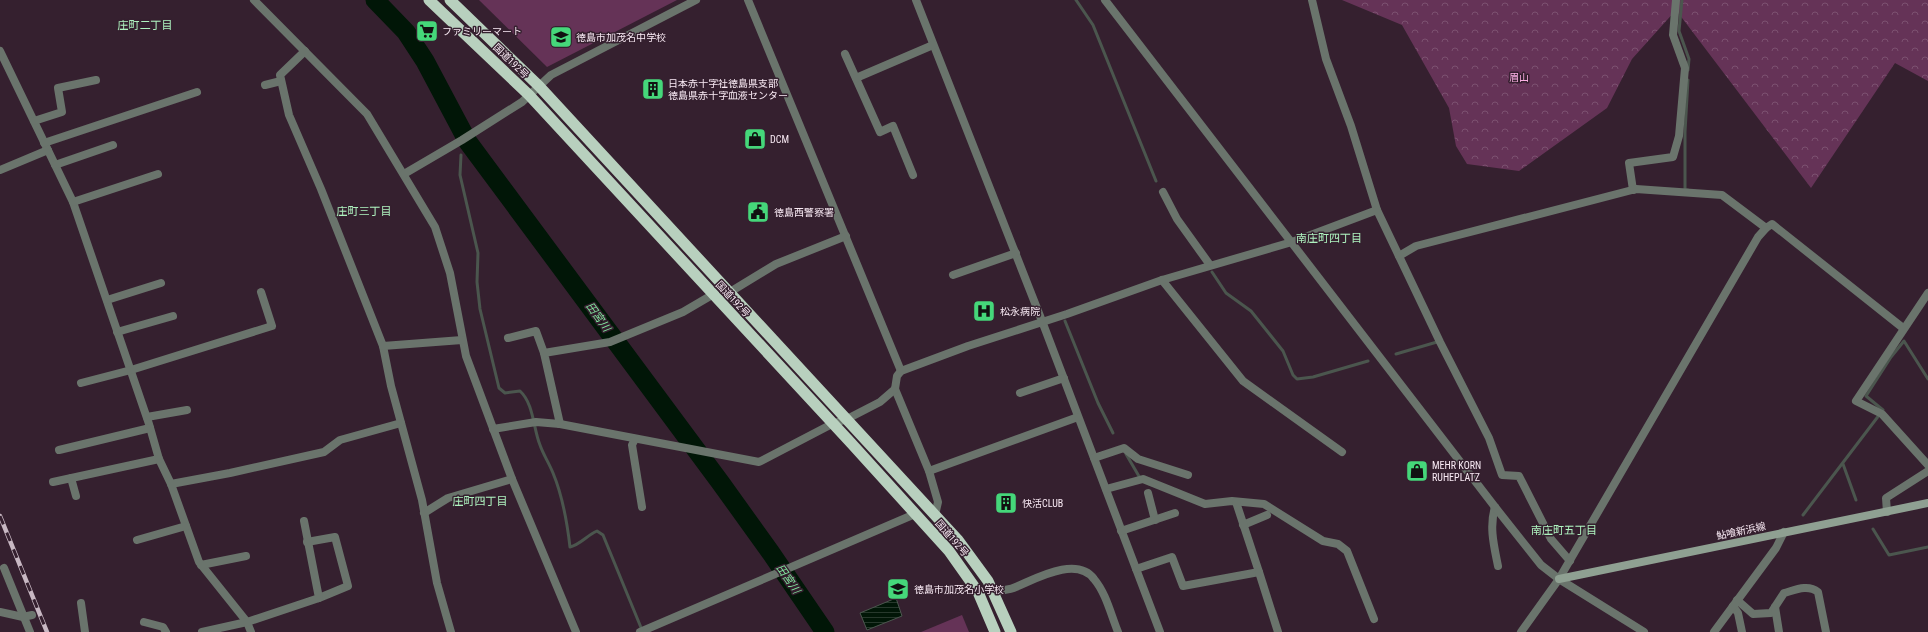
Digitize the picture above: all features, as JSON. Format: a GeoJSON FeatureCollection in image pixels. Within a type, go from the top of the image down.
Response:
{"type":"FeatureCollection","features":[{"type":"Feature","properties":{"kind":"highway","name":"国道192号"},"geometry":{"type":"LineString","coordinates":[[429,0],[529,96],[832,424],[851,442],[949,551],[978,592],[995,632]]}},
{"type":"Feature","properties":{"kind":"highway","name":"国道192号"},"geometry":{"type":"LineString","coordinates":[[450,0],[539,86],[936,515],[974,560],[994,592],[1011,632]]}},
{"type":"Feature","properties":{"kind":"main road","name":"鮎喰新浜線"},"geometry":{"type":"LineString","coordinates":[[1559,579],[1928,503]]}},
{"type":"Feature","properties":{"kind":"street"},"geometry":{"type":"LineString","coordinates":[[254,0],[367,114],[435,227],[450,273],[466,356],[512,479],[576,632]]}},
{"type":"Feature","properties":{"kind":"street"},"geometry":{"type":"LineString","coordinates":[[404,174],[466,138],[522,102],[551,75],[696,0]]}},
{"type":"Feature","properties":{"kind":"street"},"geometry":{"type":"LineString","coordinates":[[748,0],[901,371]]}},
{"type":"Feature","properties":{"kind":"street"},"geometry":{"type":"LineString","coordinates":[[916,0],[1016,253],[1160,632]]}},
{"type":"Feature","properties":{"kind":"street"},"geometry":{"type":"LineString","coordinates":[[1105,0],[1540,565],[1559,579],[1644,632]]}},
{"type":"Feature","properties":{"kind":"street"},"geometry":{"type":"LineString","coordinates":[[1312,0],[1326,59],[1351,126],[1377,210],[1489,438],[1502,475],[1519,476],[1551,539],[1570,561]]}},
{"type":"Feature","properties":{"kind":"street"},"geometry":{"type":"LineString","coordinates":[[1633,190],[1629,163],[1673,156],[1679,136],[1685,68],[1673,36],[1676,0]]}},
{"type":"Feature","properties":{"kind":"street"},"geometry":{"type":"LineString","coordinates":[[856,78],[933,45]]}},
{"type":"Feature","properties":{"kind":"street"},"geometry":{"type":"LineString","coordinates":[[0,51],[73,202],[147,417],[159,459],[171,484],[201,565],[247,622],[251,632]]}},
{"type":"Feature","properties":{"kind":"street"},"geometry":{"type":"LineString","coordinates":[[305,51],[280,75],[289,115],[323,196],[382,346],[424,513],[437,583],[451,632]]}},
{"type":"Feature","properties":{"kind":"street"},"geometry":{"type":"LineString","coordinates":[[845,54],[880,132],[893,126],[913,175]]}},
{"type":"Feature","properties":{"kind":"street"},"geometry":{"type":"LineString","coordinates":[[34,121],[62,112],[58,88],[96,80]]}},
{"type":"Feature","properties":{"kind":"street"},"geometry":{"type":"LineString","coordinates":[[265,85],[281,81]]}},
{"type":"Feature","properties":{"kind":"street"},"geometry":{"type":"LineString","coordinates":[[0,170],[46,147],[197,92]]}},
{"type":"Feature","properties":{"kind":"street"},"geometry":{"type":"LineString","coordinates":[[55,165],[113,145]]}},
{"type":"Feature","properties":{"kind":"street"},"geometry":{"type":"LineString","coordinates":[[73,202],[158,174]]}},
{"type":"Feature","properties":{"kind":"street"},"geometry":{"type":"LineString","coordinates":[[1400,256],[1416,246],[1633,190],[1722,195],[1766,228]]}},
{"type":"Feature","properties":{"kind":"street"},"geometry":{"type":"LineString","coordinates":[[1163,192],[1177,219],[1210,265]]}},
{"type":"Feature","properties":{"kind":"street"},"geometry":{"type":"LineString","coordinates":[[936,515],[938,502],[929,471],[895,389],[897,376],[901,371],[968,346],[1067,314],[1162,280],[1292,242],[1377,210]]}},
{"type":"Feature","properties":{"kind":"street"},"geometry":{"type":"LineString","coordinates":[[1521,632],[1570,561],[1758,238],[1766,228],[1772,224],[1903,328]]}},
{"type":"Feature","properties":{"kind":"street"},"geometry":{"type":"LineString","coordinates":[[730,292],[776,264],[846,236]]}},
{"type":"Feature","properties":{"kind":"street"},"geometry":{"type":"LineString","coordinates":[[953,275],[1016,253]]}},
{"type":"Feature","properties":{"kind":"street"},"geometry":{"type":"LineString","coordinates":[[1162,280],[1243,381],[1342,452]]}},
{"type":"Feature","properties":{"kind":"street"},"geometry":{"type":"LineString","coordinates":[[107,300],[161,283]]}},
{"type":"Feature","properties":{"kind":"street"},"geometry":{"type":"LineString","coordinates":[[81,383],[131,370],[272,326],[261,292]]}},
{"type":"Feature","properties":{"kind":"street"},"geometry":{"type":"LineString","coordinates":[[1887,512],[1886,498],[1928,465],[1880,413],[1856,401],[1903,328],[1928,293]]}},
{"type":"Feature","properties":{"kind":"street"},"geometry":{"type":"LineString","coordinates":[[544,353],[614,341],[683,312],[712,295]]}},
{"type":"Feature","properties":{"kind":"street"},"geometry":{"type":"LineString","coordinates":[[118,332],[173,316]]}},
{"type":"Feature","properties":{"kind":"street"},"geometry":{"type":"LineString","coordinates":[[508,338],[536,331],[544,353],[560,424]]}},
{"type":"Feature","properties":{"kind":"street"},"geometry":{"type":"LineString","coordinates":[[382,346],[462,340]]}},
{"type":"Feature","properties":{"kind":"street"},"geometry":{"type":"LineString","coordinates":[[1020,393],[1064,378]]}},
{"type":"Feature","properties":{"kind":"street"},"geometry":{"type":"LineString","coordinates":[[493,429],[534,423],[560,424],[759,462],[832,424],[847,419],[880,402],[895,389]]}},
{"type":"Feature","properties":{"kind":"street"},"geometry":{"type":"LineString","coordinates":[[147,417],[187,410]]}},
{"type":"Feature","properties":{"kind":"street"},"geometry":{"type":"LineString","coordinates":[[929,471],[1078,417]]}},
{"type":"Feature","properties":{"kind":"street"},"geometry":{"type":"LineString","coordinates":[[171,484],[230,473],[324,452],[340,440],[401,422]]}},
{"type":"Feature","properties":{"kind":"street"},"geometry":{"type":"LineString","coordinates":[[58,450],[150,428]]}},
{"type":"Feature","properties":{"kind":"street"},"geometry":{"type":"LineString","coordinates":[[635,439],[632,445],[642,507]]}},
{"type":"Feature","properties":{"kind":"street"},"geometry":{"type":"LineString","coordinates":[[1094,458],[1124,448],[1138,459],[1188,475]]}},
{"type":"Feature","properties":{"kind":"street"},"geometry":{"type":"LineString","coordinates":[[53,482],[159,459]]}},
{"type":"Feature","properties":{"kind":"street"},"geometry":{"type":"LineString","coordinates":[[71,478],[76,496]]}},
{"type":"Feature","properties":{"kind":"street"},"geometry":{"type":"LineString","coordinates":[[424,513],[448,498],[512,479]]}},
{"type":"Feature","properties":{"kind":"street"},"geometry":{"type":"LineString","coordinates":[[1106,489],[1143,479],[1205,504],[1236,502],[1264,504],[1323,541],[1338,544],[1346,551],[1374,620]]}},
{"type":"Feature","properties":{"kind":"street"},"geometry":{"type":"LineString","coordinates":[[1148,493],[1155,520]]}},
{"type":"Feature","properties":{"kind":"street"},"geometry":{"type":"LineString","coordinates":[[1236,502],[1278,632]]}},
{"type":"Feature","properties":{"kind":"street"},"geometry":{"type":"LineString","coordinates":[[1495,507],[1492,518],[1492,528],[1498,566]]}},
{"type":"Feature","properties":{"kind":"street"},"geometry":{"type":"LineString","coordinates":[[1122,531],[1174,513]]}},
{"type":"Feature","properties":{"kind":"street"},"geometry":{"type":"LineString","coordinates":[[642,631],[915,514]]}},
{"type":"Feature","properties":{"kind":"street"},"geometry":{"type":"LineString","coordinates":[[1243,524],[1267,515]]}},
{"type":"Feature","properties":{"kind":"street"},"geometry":{"type":"LineString","coordinates":[[304,521],[319,598]]}},
{"type":"Feature","properties":{"kind":"street"},"geometry":{"type":"LineString","coordinates":[[137,540],[186,526]]}},
{"type":"Feature","properties":{"kind":"street"},"geometry":{"type":"LineString","coordinates":[[1714,632],[1776,548],[1784,532]]}},
{"type":"Feature","properties":{"kind":"street"},"geometry":{"type":"LineString","coordinates":[[202,632],[247,622],[319,598],[348,586],[335,537],[307,542]]}},
{"type":"Feature","properties":{"kind":"street"},"geometry":{"type":"LineString","coordinates":[[201,565],[246,556]]}},
{"type":"Feature","properties":{"kind":"street"},"geometry":{"type":"LineString","coordinates":[[1136,569],[1172,557],[1183,586],[1259,572]]}},
{"type":"Feature","properties":{"kind":"street"},"geometry":{"type":"LineString","coordinates":[[4,568],[28,616],[30,632]]}},
{"type":"Feature","properties":{"kind":"street"},"geometry":{"type":"LineString","coordinates":[[994,592],[1017,587],[1042,575],[1066,569],[1088,572],[1099,586],[1118,632]]}},
{"type":"Feature","properties":{"kind":"street"},"geometry":{"type":"LineString","coordinates":[[1735,603],[1753,614],[1771,612],[1784,592],[1804,588],[1814,589],[1818,592],[1826,632]]}},
{"type":"Feature","properties":{"kind":"street"},"geometry":{"type":"LineString","coordinates":[[81,603],[85,632]]}},
{"type":"Feature","properties":{"kind":"street"},"geometry":{"type":"LineString","coordinates":[[1735,603],[1742,632]]}},
{"type":"Feature","properties":{"kind":"street"},"geometry":{"type":"LineString","coordinates":[[1775,607],[1779,632]]}},
{"type":"Feature","properties":{"kind":"street"},"geometry":{"type":"LineString","coordinates":[[0,612],[28,616]]}},
{"type":"Feature","properties":{"kind":"street"},"geometry":{"type":"LineString","coordinates":[[144,622],[163,627],[166,632]]}},
{"type":"Feature","properties":{"kind":"green space","name":"徳島市加茂名中学校"},"geometry":{"type":"Polygon","coordinates":[[[479,0],[677,0],[547,67],[479,0]]]}},
{"type":"Feature","properties":{"kind":"green space","name":"眉山"},"geometry":{"type":"Polygon","coordinates":[[[1342,0],[1928,0],[1928,81],[1895,63],[1811,188],[1676,10],[1632,59],[1607,108],[1519,171],[1467,164],[1456,146],[1449,108],[1402,25],[1342,0]]]}},
{"type":"Feature","properties":{"kind":"green space"},"geometry":{"type":"Polygon","coordinates":[[[962,615],[969,632],[921,632],[962,615]]]}},
{"type":"Feature","properties":{"kind":"shaded area"},"geometry":{"type":"Polygon","coordinates":[[[369,0],[383,0],[396,16],[388,22],[369,0]]]}},
{"type":"Feature","properties":{"kind":"shaded area"},"geometry":{"type":"Polygon","coordinates":[[[896,598],[902,616],[867,630],[860,613],[896,598]]]}},
{"type":"Feature","properties":{"kind":"waterway","name":"田宮川"},"geometry":{"type":"LineString","coordinates":[[375,0],[406,32],[425,61],[468,142],[720,482],[825,632]]}},
{"type":"Feature","properties":{"kind":"waterway"},"geometry":{"type":"LineString","coordinates":[[1076,0],[1093,25],[1156,181]]}},
{"type":"Feature","properties":{"kind":"waterway"},"geometry":{"type":"LineString","coordinates":[[1682,0],[1679,31],[1689,59],[1688,70]]}},
{"type":"Feature","properties":{"kind":"waterway"},"geometry":{"type":"LineString","coordinates":[[1688,80],[1685,132],[1685,190],[1688,190]]}},
{"type":"Feature","properties":{"kind":"waterway","name":"田宮川"},"geometry":{"type":"LineString","coordinates":[[465,146],[468,142]]}},
{"type":"Feature","properties":{"kind":"waterway"},"geometry":{"type":"LineString","coordinates":[[461,155],[460,175],[478,253],[477,282],[480,309],[499,388],[505,393],[520,391],[525,396],[531,409],[540,445],[553,473],[562,500],[570,547],[597,531],[603,535],[642,630]]}},
{"type":"Feature","properties":{"kind":"waterway"},"geometry":{"type":"LineString","coordinates":[[1212,272],[1226,293],[1251,311],[1283,351],[1293,375],[1297,379],[1313,377],[1368,361]]}},
{"type":"Feature","properties":{"kind":"waterway"},"geometry":{"type":"LineString","coordinates":[[1065,321],[1098,403],[1113,433]]}},
{"type":"Feature","properties":{"kind":"waterway"},"geometry":{"type":"LineString","coordinates":[[1803,515],[1883,410],[1866,396],[1891,357],[1904,341],[1928,379]]}},
{"type":"Feature","properties":{"kind":"waterway"},"geometry":{"type":"LineString","coordinates":[[1396,354],[1437,342]]}},
{"type":"Feature","properties":{"kind":"waterway"},"geometry":{"type":"LineString","coordinates":[[1126,454],[1140,478]]}},
{"type":"Feature","properties":{"kind":"waterway"},"geometry":{"type":"LineString","coordinates":[[1843,464],[1856,500]]}},
{"type":"Feature","properties":{"kind":"waterway"},"geometry":{"type":"LineString","coordinates":[[1873,529],[1889,555],[1928,547]]}},
{"type":"Feature","properties":{"kind":"railway"},"geometry":{"type":"LineString","coordinates":[[0,516],[47,632]]}},
{"type":"Feature","properties":{"kind":"place","name":"ファミリーマート"},"geometry":{"type":"Point","coordinates":[427,31]}},
{"type":"Feature","properties":{"kind":"place","name":"徳島市加茂名中学校"},"geometry":{"type":"Point","coordinates":[561,37]}},
{"type":"Feature","properties":{"kind":"place","name":"日本赤十字社徳島県支部 徳島県赤十字血液センター"},"geometry":{"type":"Point","coordinates":[653,89]}},
{"type":"Feature","properties":{"kind":"place","name":"DCM"},"geometry":{"type":"Point","coordinates":[755,139]}},
{"type":"Feature","properties":{"kind":"place","name":"徳島西警察署"},"geometry":{"type":"Point","coordinates":[758,212]}},
{"type":"Feature","properties":{"kind":"place","name":"松永病院"},"geometry":{"type":"Point","coordinates":[984,311]}},
{"type":"Feature","properties":{"kind":"place","name":"MEHR KORN RUHEPLATZ"},"geometry":{"type":"Point","coordinates":[1417,471]}},
{"type":"Feature","properties":{"kind":"place","name":"快活CLUB"},"geometry":{"type":"Point","coordinates":[1006,503]}},
{"type":"Feature","properties":{"kind":"place","name":"徳島市加茂名小学校"},"geometry":{"type":"Point","coordinates":[898,589]}},
{"type":"Feature","properties":{"kind":"district","name":"庄町二丁目"},"geometry":{"type":"Point","coordinates":[145,25]}},
{"type":"Feature","properties":{"kind":"district","name":"庄町三丁目"},"geometry":{"type":"Point","coordinates":[364,211]}},
{"type":"Feature","properties":{"kind":"district","name":"南庄町四丁目"},"geometry":{"type":"Point","coordinates":[1329,238]}},
{"type":"Feature","properties":{"kind":"district","name":"庄町四丁目"},"geometry":{"type":"Point","coordinates":[480,501]}},
{"type":"Feature","properties":{"kind":"district","name":"南庄町五丁目"},"geometry":{"type":"Point","coordinates":[1564,530]}}]}
